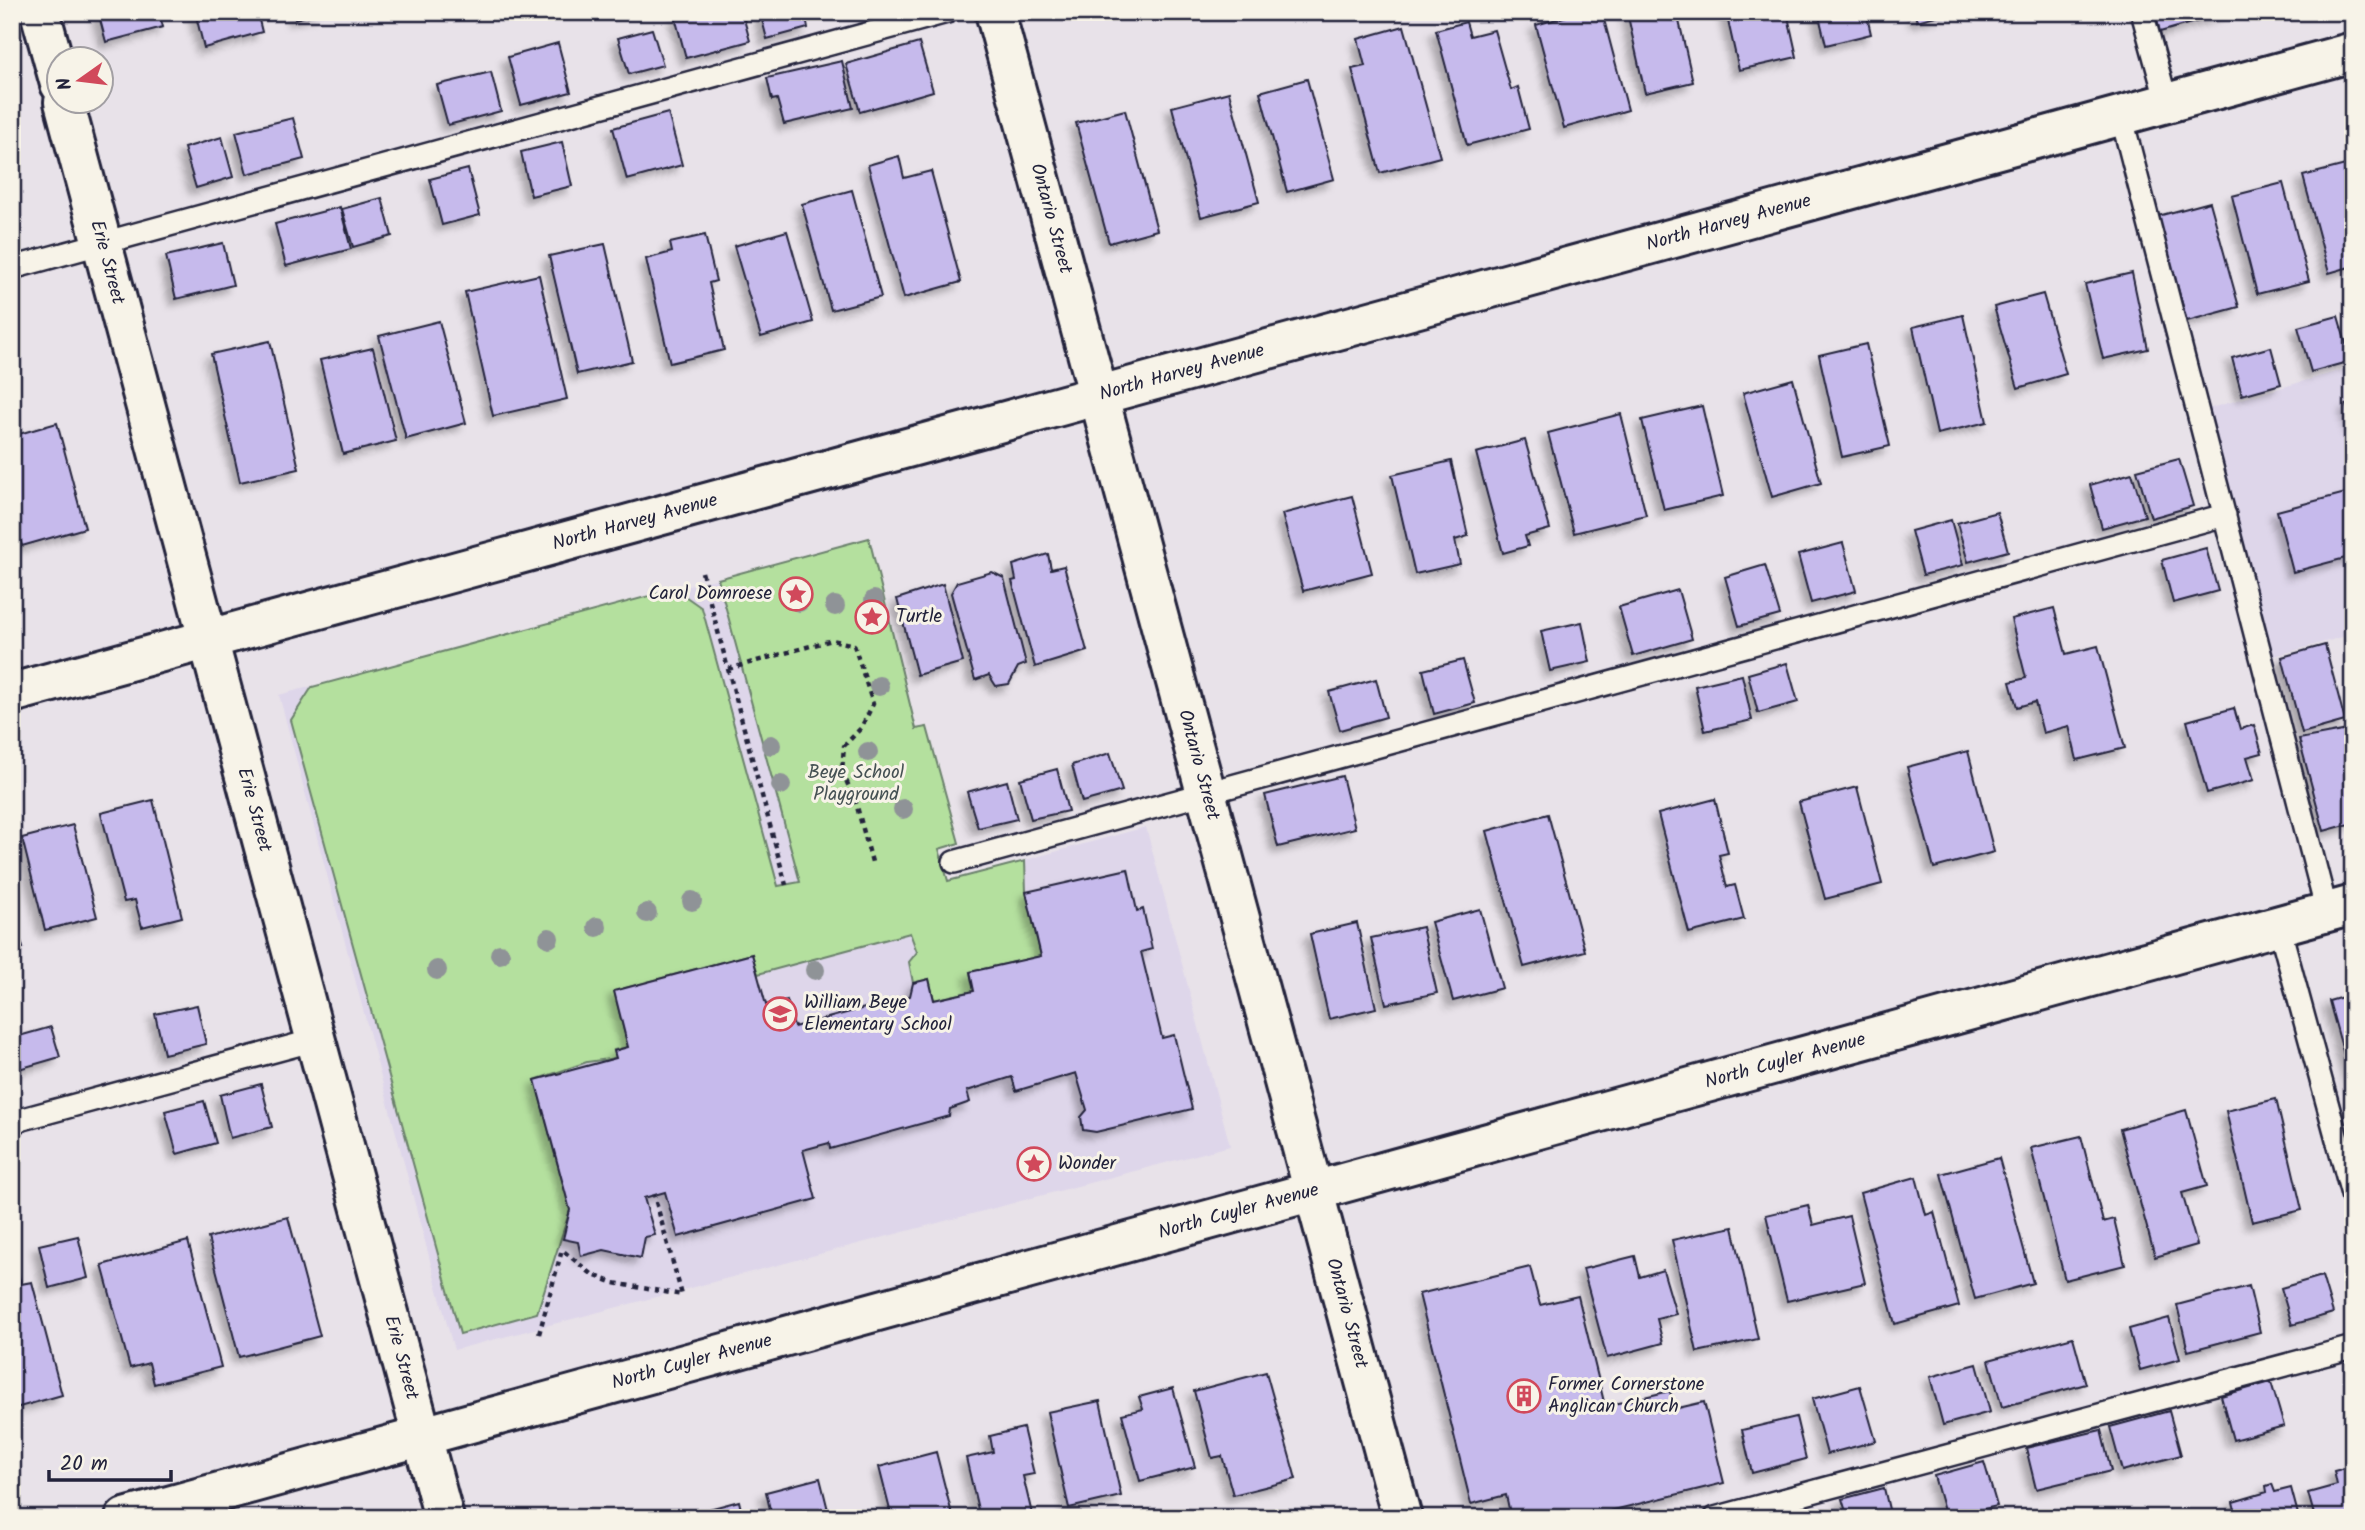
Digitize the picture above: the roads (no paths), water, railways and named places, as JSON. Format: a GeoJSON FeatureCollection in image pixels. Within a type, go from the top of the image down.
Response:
{"type":"FeatureCollection","features":[{"type":"Feature","properties":{"kind":"street"},"geometry":{"type":"LineString","coordinates":[[40,12],[49,46]]}},
{"type":"Feature","properties":{"kind":"street","name":"Ontario Street"},"geometry":{"type":"LineString","coordinates":[[995,12],[1402,1518]]}},
{"type":"Feature","properties":{"kind":"street","name":"North Harvey Avenue"},"geometry":{"type":"LineString","coordinates":[[12,693],[2353,52]]}},
{"type":"Feature","properties":{"kind":"street","name":"Erie Street"},"geometry":{"type":"LineString","coordinates":[[68,116],[444,1518]]}},
{"type":"Feature","properties":{"kind":"street","name":"North Cuyler Avenue"},"geometry":{"type":"LineString","coordinates":[[125,1518],[2340,909]]}},
{"type":"Feature","properties":{"kind":"lane"},"geometry":{"type":"LineString","coordinates":[[12,268],[947,12]]}},
{"type":"Feature","properties":{"kind":"lane"},"geometry":{"type":"LineString","coordinates":[[2142,12],[2167,103]]}},
{"type":"Feature","properties":{"kind":"lane"},"geometry":{"type":"LineString","coordinates":[[2122,115],[2225,515],[2340,909]]}},
{"type":"Feature","properties":{"kind":"lane"},"geometry":{"type":"LineString","coordinates":[[954,862],[2225,515]]}},
{"type":"Feature","properties":{"kind":"lane"},"geometry":{"type":"LineString","coordinates":[[2279,926],[2353,1198]]}},
{"type":"Feature","properties":{"kind":"lane"},"geometry":{"type":"LineString","coordinates":[[12,1122],[316,1040]]}},
{"type":"Feature","properties":{"kind":"lane"},"geometry":{"type":"LineString","coordinates":[[1715,1518],[2353,1347]]}},
{"type":"Feature","properties":{"kind":"place","name":"Carol Domroese"},"geometry":{"type":"Point","coordinates":[796,594]}},
{"type":"Feature","properties":{"kind":"place","name":"Turtle"},"geometry":{"type":"Point","coordinates":[872,617]}},
{"type":"Feature","properties":{"kind":"place","name":"William Beye Elementary School"},"geometry":{"type":"Point","coordinates":[780,1014]}},
{"type":"Feature","properties":{"kind":"place","name":"Wonder"},"geometry":{"type":"Point","coordinates":[1034,1164]}},
{"type":"Feature","properties":{"kind":"place","name":"Former Cornerstone Anglican Church"},"geometry":{"type":"Point","coordinates":[1524,1396]}},
{"type":"Feature","properties":{"kind":"park label","name":"Beye School Playground"},"geometry":{"type":"Point","coordinates":[856,784]}}]}
